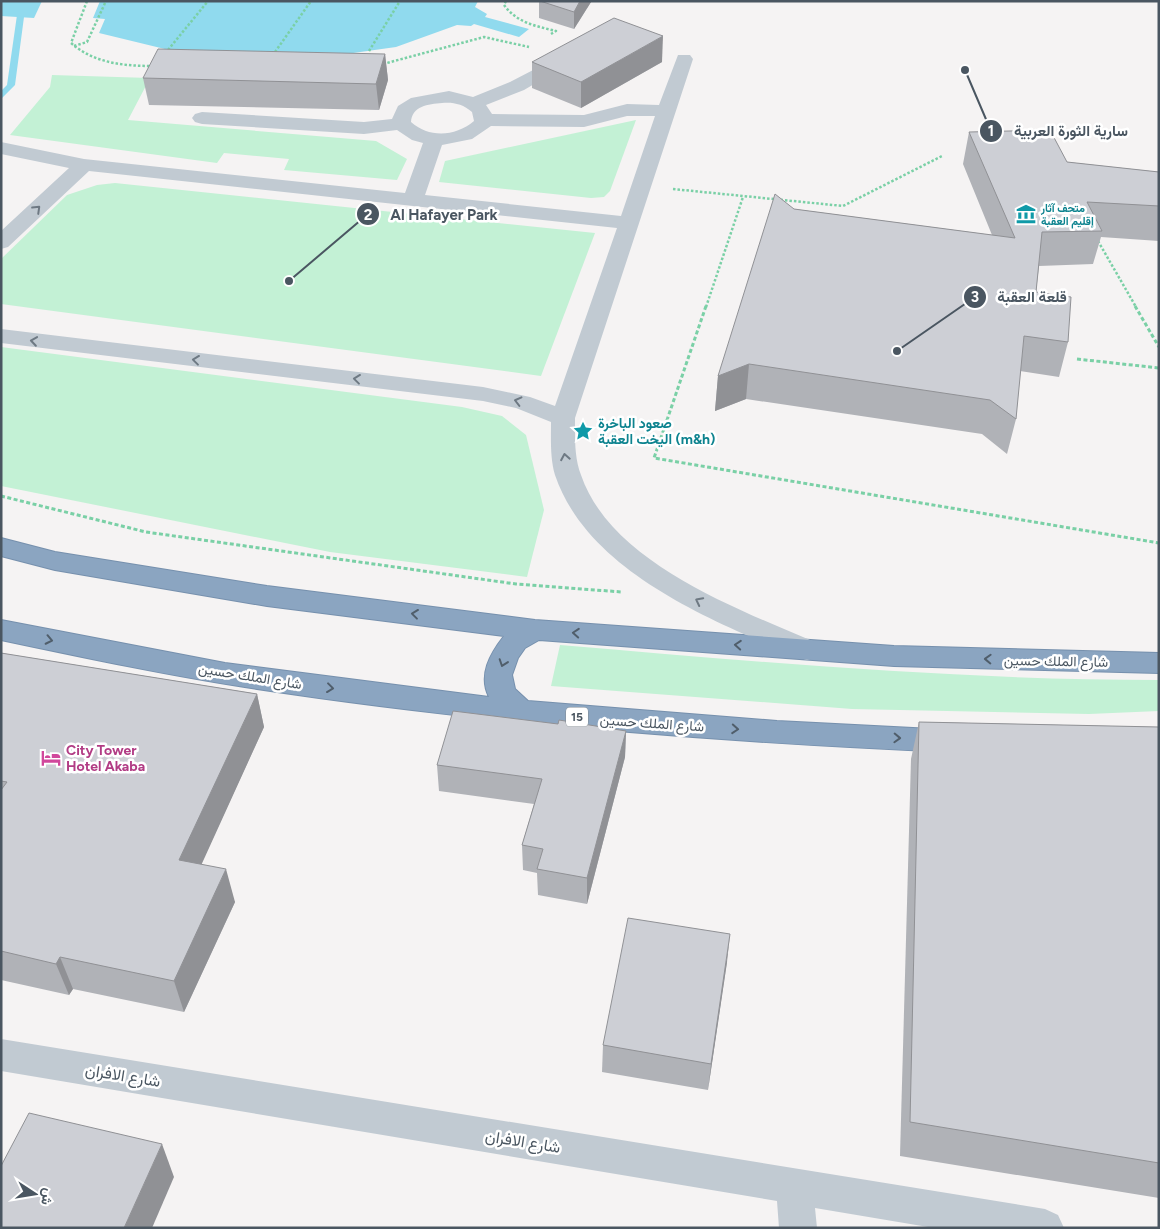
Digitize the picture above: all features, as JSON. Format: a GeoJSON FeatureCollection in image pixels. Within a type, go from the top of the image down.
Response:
{"type":"FeatureCollection","features":[{"type":"Feature","properties":{"kind":"highway","name":"شارع الملك حسين"},"geometry":{"type":"LineString","coordinates":[[1,547],[55,561],[267,596],[536,630],[913,657],[1159,663]]}},
{"type":"Feature","properties":{"kind":"highway","name":"شارع الملك حسين"},"geometry":{"type":"LineString","coordinates":[[1,630],[91,649],[256,679],[522,713],[746,730],[980,742]]}},
{"type":"Feature","properties":{"kind":"highway"},"geometry":{"type":"LineString","coordinates":[[522,713],[502,694],[498,675],[505,655],[516,641],[536,630]]}},
{"type":"Feature","properties":{"kind":"street"},"geometry":{"type":"LineString","coordinates":[[474,103],[517,86],[582,50]]}},
{"type":"Feature","properties":{"kind":"street"},"geometry":{"type":"LineString","coordinates":[[684,59],[564,418],[563,451],[568,475],[576,494],[594,520],[612,539],[648,569],[690,597],[807,650]]}},
{"type":"Feature","properties":{"kind":"street"},"geometry":{"type":"LineString","coordinates":[[202,118],[364,128],[400,124],[415,135],[434,139],[466,135],[477,130],[484,120],[482,109],[474,103],[449,98],[421,101],[403,111],[400,117],[400,124]]}},
{"type":"Feature","properties":{"kind":"street"},"geometry":{"type":"LineString","coordinates":[[484,120],[584,121],[627,110],[666,112]]}},
{"type":"Feature","properties":{"kind":"street"},"geometry":{"type":"LineString","coordinates":[[413,200],[434,139]]}},
{"type":"Feature","properties":{"kind":"street"},"geometry":{"type":"LineString","coordinates":[[4,149],[84,164],[628,223]]}},
{"type":"Feature","properties":{"kind":"street"},"geometry":{"type":"LineString","coordinates":[[1,243],[84,164]]}},
{"type":"Feature","properties":{"kind":"street"},"geometry":{"type":"LineString","coordinates":[[1,336],[483,394],[522,402],[564,418]]}},
{"type":"Feature","properties":{"kind":"street","name":"شارع الافران"},"geometry":{"type":"LineString","coordinates":[[2,1057],[1045,1228]]}},
{"type":"Feature","properties":{"kind":"street"},"geometry":{"type":"LineString","coordinates":[[795,1186],[798,1228]]}},
{"type":"Feature","properties":{"kind":"path"},"geometry":{"type":"LineString","coordinates":[[87,1],[71,43],[79,51],[110,62],[158,67]]}},
{"type":"Feature","properties":{"kind":"path"},"geometry":{"type":"LineString","coordinates":[[74,46],[88,42],[106,1]]}},
{"type":"Feature","properties":{"kind":"path"},"geometry":{"type":"LineString","coordinates":[[168,50],[208,1]]}},
{"type":"Feature","properties":{"kind":"path"},"geometry":{"type":"LineString","coordinates":[[275,52],[311,1]]}},
{"type":"Feature","properties":{"kind":"path"},"geometry":{"type":"LineString","coordinates":[[369,51],[400,1]]}},
{"type":"Feature","properties":{"kind":"path"},"geometry":{"type":"LineString","coordinates":[[506,1],[504,5],[508,12],[519,21],[556,31],[549,36]]}},
{"type":"Feature","properties":{"kind":"path"},"geometry":{"type":"LineString","coordinates":[[376,66],[484,37],[502,39],[565,59]]}},
{"type":"Feature","properties":{"kind":"path"},"geometry":{"type":"LineString","coordinates":[[641,186],[843,206],[942,156]]}},
{"type":"Feature","properties":{"kind":"path"},"geometry":{"type":"LineString","coordinates":[[743,197],[654,458],[1159,543]]}},
{"type":"Feature","properties":{"kind":"path"},"geometry":{"type":"LineString","coordinates":[[1095,237],[1159,347]]}},
{"type":"Feature","properties":{"kind":"path"},"geometry":{"type":"LineString","coordinates":[[1077,359],[1159,368]]}},
{"type":"Feature","properties":{"kind":"path"},"geometry":{"type":"LineString","coordinates":[[1,496],[146,532],[516,584],[632,592]]}},
{"type":"Feature","properties":{"kind":"green space"},"geometry":{"type":"Polygon","coordinates":[[[52,75],[150,78],[128,120],[376,141],[407,159],[397,180],[284,170],[289,159],[224,153],[217,163],[10,135],[50,87],[52,75]]]}},
{"type":"Feature","properties":{"kind":"green space"},"geometry":{"type":"Polygon","coordinates":[[[636,120],[610,191],[604,197],[591,198],[439,182],[445,161],[636,120]]]}},
{"type":"Feature","properties":{"kind":"green space"},"geometry":{"type":"Polygon","coordinates":[[[115,183],[595,233],[541,376],[1,304],[1,259],[67,195],[97,185],[115,183]]]}},
{"type":"Feature","properties":{"kind":"green space"},"geometry":{"type":"Polygon","coordinates":[[[1,347],[462,407],[502,416],[526,435],[544,510],[527,577],[330,552],[1,486],[1,347]]]}},
{"type":"Feature","properties":{"kind":"green space"},"geometry":{"type":"Polygon","coordinates":[[[560,645],[859,669],[1009,677],[1159,680],[1159,711],[1089,714],[852,709],[551,686],[560,645]]]}},
{"type":"Feature","properties":{"kind":"water"},"geometry":{"type":"Polygon","coordinates":[[[1,1],[42,1],[34,18],[1,16],[1,1]]]}},
{"type":"Feature","properties":{"kind":"water"},"geometry":{"type":"Polygon","coordinates":[[[100,1],[478,1],[475,7],[487,14],[485,17],[529,29],[519,37],[474,24],[471,26],[457,25],[396,47],[346,54],[169,50],[99,33],[105,19],[93,18],[100,1]]]}},
{"type":"Feature","properties":{"kind":"building"},"geometry":{"type":"Polygon","coordinates":[[[540,1],[580,1],[574,12],[540,1]]]}},
{"type":"Feature","properties":{"kind":"building"},"geometry":{"type":"Polygon","coordinates":[[[614,18],[663,36],[581,82],[532,62],[614,18]]]}},
{"type":"Feature","properties":{"kind":"building"},"geometry":{"type":"Polygon","coordinates":[[[158,49],[385,54],[376,84],[143,78],[158,49]]]}},
{"type":"Feature","properties":{"kind":"building"},"geometry":{"type":"Polygon","coordinates":[[[1050,130],[1067,162],[1159,172],[1159,206],[1087,202],[1102,231],[1042,232],[1036,292],[1071,297],[1068,342],[1024,336],[1016,419],[990,400],[749,364],[718,376],[775,194],[794,209],[1015,238],[969,132],[1050,130]]]}},
{"type":"Feature","properties":{"kind":"building"},"geometry":{"type":"Polygon","coordinates":[[[1,653],[257,694],[179,860],[226,869],[174,981],[60,957],[56,964],[1,951],[1,790],[7,782],[1,781],[1,653]]]}},
{"type":"Feature","properties":{"kind":"building"},"geometry":{"type":"Polygon","coordinates":[[[453,711],[558,724],[559,720],[626,731],[587,878],[537,869],[543,849],[522,845],[542,779],[437,765],[453,711]]]}},
{"type":"Feature","properties":{"kind":"building"},"geometry":{"type":"Polygon","coordinates":[[[919,722],[1159,727],[1159,1163],[910,1122],[919,722]]]}},
{"type":"Feature","properties":{"kind":"building"},"geometry":{"type":"Polygon","coordinates":[[[628,918],[730,934],[711,1064],[603,1045],[628,918]]]}},
{"type":"Feature","properties":{"kind":"building"},"geometry":{"type":"Polygon","coordinates":[[[29,1113],[162,1144],[124,1228],[1,1228],[1,1166],[29,1113]]]}},
{"type":"Feature","properties":{"kind":"waterway"},"geometry":{"type":"LineString","coordinates":[[1,97],[11,85],[20,17]]}},
{"type":"Feature","properties":{"kind":"place","name":"سارية الثورة العربية"},"geometry":{"type":"Point","coordinates":[965,70]}},
{"type":"Feature","properties":{"kind":"place","name":"متحف آثار إقليم العقبة"},"geometry":{"type":"Point","coordinates":[1026,214]}},
{"type":"Feature","properties":{"kind":"place","name":"Al Hafayer Park"},"geometry":{"type":"Point","coordinates":[289,281]}},
{"type":"Feature","properties":{"kind":"place","name":"قلعة العقبة"},"geometry":{"type":"Point","coordinates":[897,351]}},
{"type":"Feature","properties":{"kind":"place","name":"صعود الباخرة اليخت العقبة (m&h)"},"geometry":{"type":"Point","coordinates":[583,431]}},
{"type":"Feature","properties":{"kind":"place","name":"City Tower Hotel Akaba"},"geometry":{"type":"Point","coordinates":[51,758]}}]}
